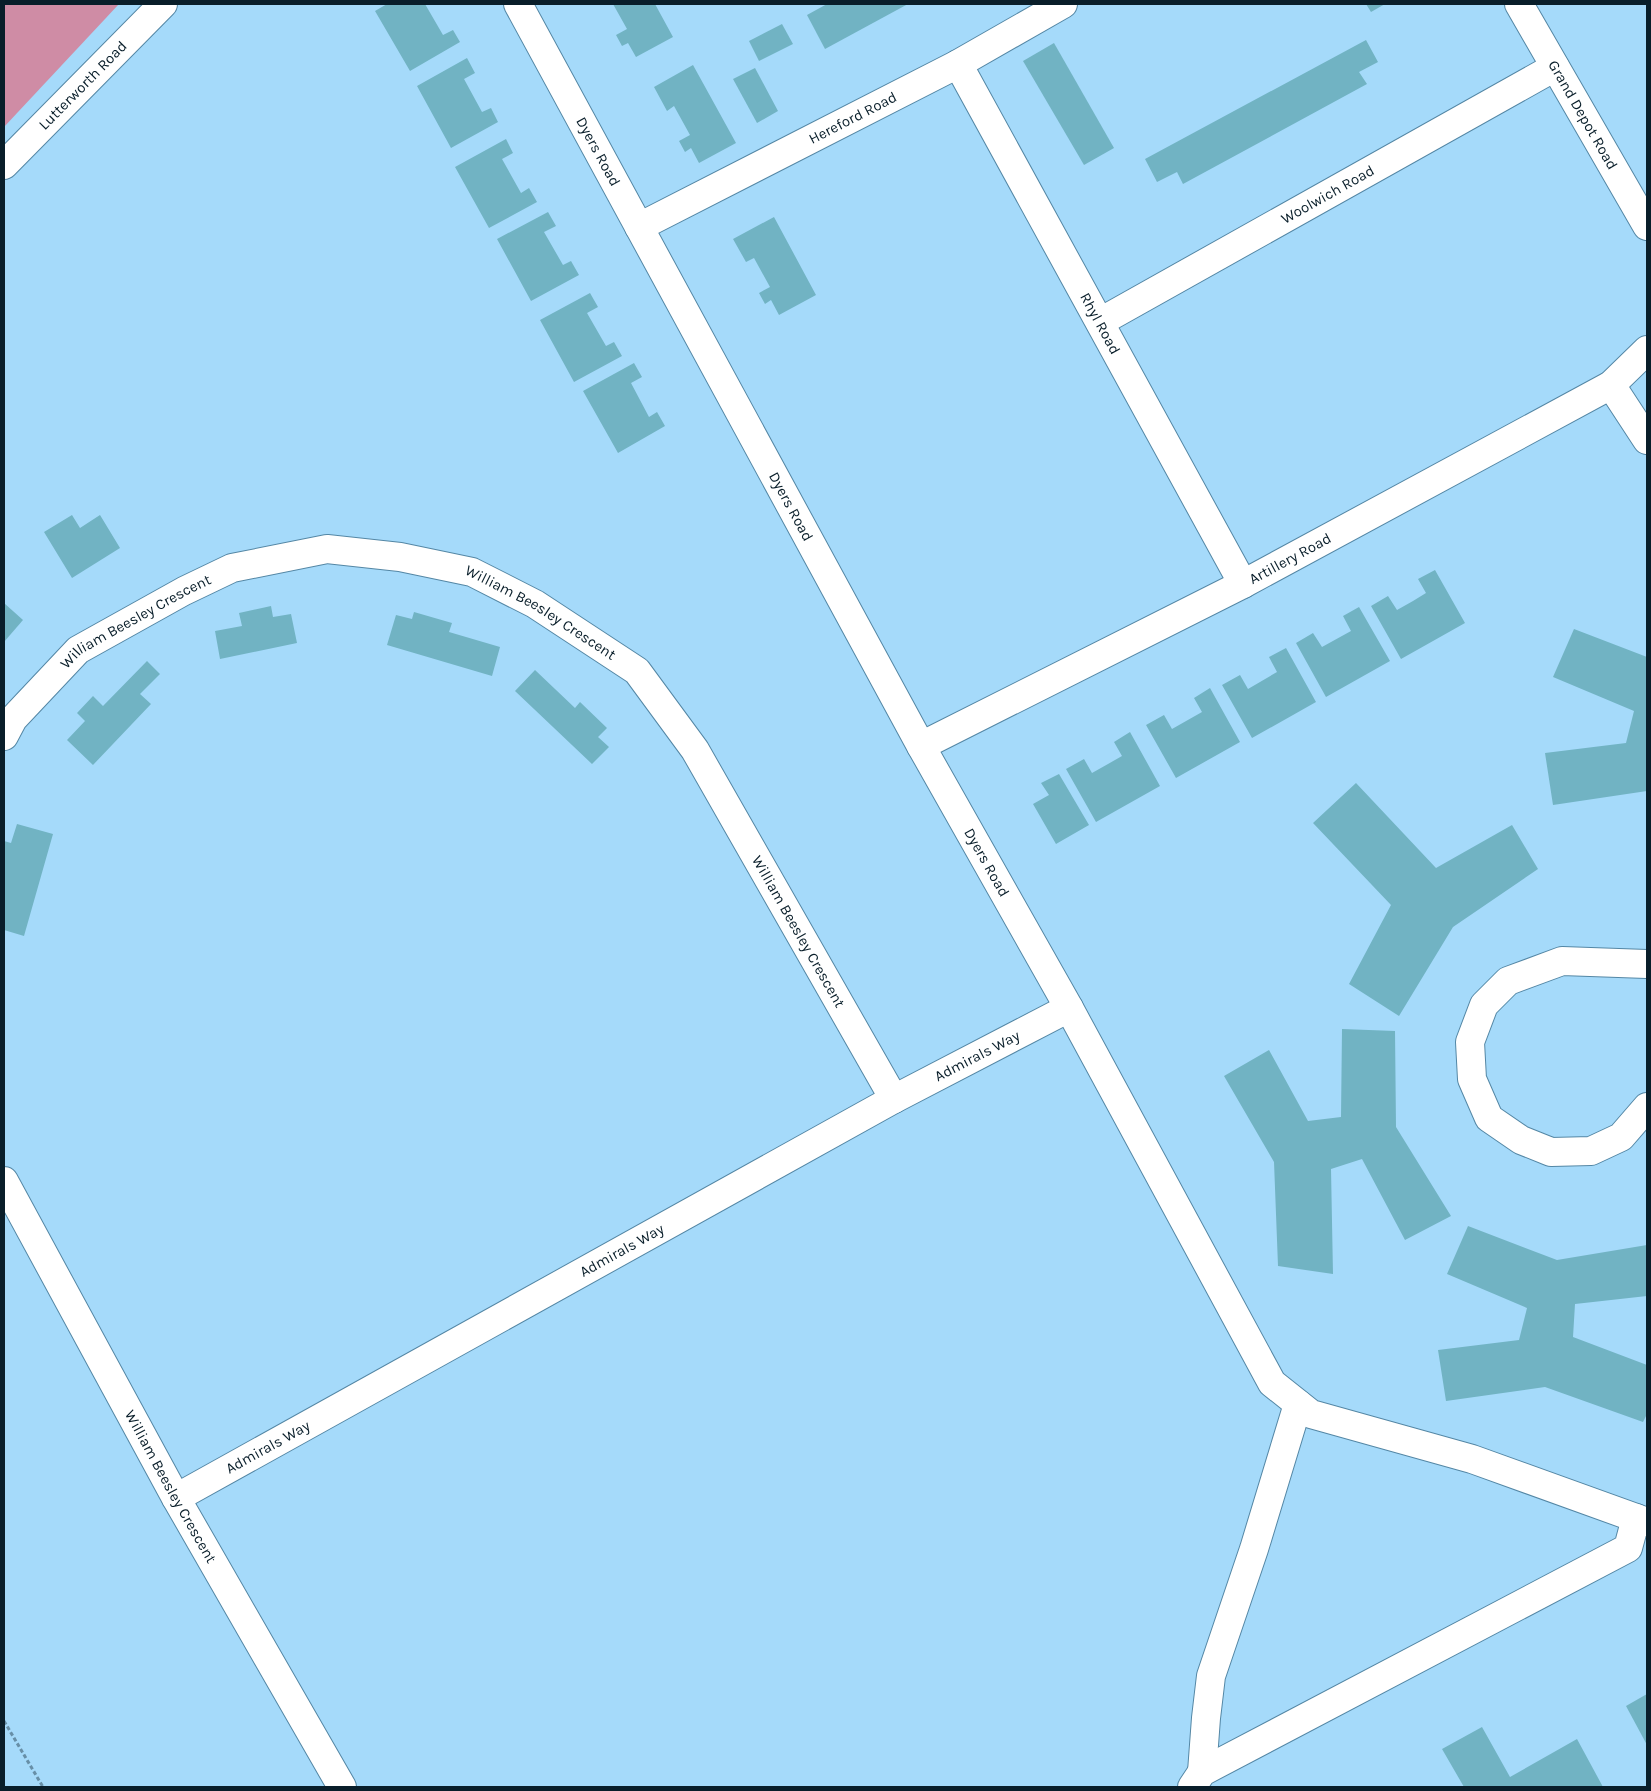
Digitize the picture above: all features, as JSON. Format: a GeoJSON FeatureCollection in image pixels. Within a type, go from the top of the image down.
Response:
{"type":"FeatureCollection","features":[{"type":"Feature","properties":{"kind":"main road","name":"Lutterworth Road"},"geometry":{"type":"LineString","coordinates":[[4,165],[163,4]]}},
{"type":"Feature","properties":{"kind":"main road","name":"Dyers Road"},"geometry":{"type":"LineString","coordinates":[[518,4],[921,746],[1069,1008],[1272,1382],[1311,1414],[1472,1459],[1642,1520]]}},
{"type":"Feature","properties":{"kind":"main road","name":"Hereford Road"},"geometry":{"type":"LineString","coordinates":[[639,227],[958,64],[1063,4]]}},
{"type":"Feature","properties":{"kind":"main road","name":"Grand Depot Road"},"geometry":{"type":"LineString","coordinates":[[1519,4],[1647,226]]}},
{"type":"Feature","properties":{"kind":"main road","name":"Rhyl Road"},"geometry":{"type":"LineString","coordinates":[[958,64],[1243,584]]}},
{"type":"Feature","properties":{"kind":"main road","name":"Woolwich Road"},"geometry":{"type":"LineString","coordinates":[[1100,322],[1555,66]]}},
{"type":"Feature","properties":{"kind":"main road","name":"Artillery Road"},"geometry":{"type":"LineString","coordinates":[[921,746],[1243,584],[1611,385],[1647,350]]}},
{"type":"Feature","properties":{"kind":"main road"},"geometry":{"type":"LineString","coordinates":[[1611,385],[1647,440]]}},
{"type":"Feature","properties":{"kind":"main road","name":"William Beesley Crescent"},"geometry":{"type":"LineString","coordinates":[[4,736],[13,718],[78,650],[184,591],[232,568],[327,550],[400,557],[472,572],[535,604],[637,671],[696,750],[894,1099]]}},
{"type":"Feature","properties":{"kind":"main road"},"geometry":{"type":"LineString","coordinates":[[1647,964],[1562,961],[1508,981],[1484,1005],[1470,1042],[1472,1079],[1489,1118],[1521,1140],[1551,1152],[1592,1151],[1621,1137],[1647,1107]]}},
{"type":"Feature","properties":{"kind":"main road","name":"Admirals Way"},"geometry":{"type":"LineString","coordinates":[[176,1498],[894,1099],[1069,1008]]}},
{"type":"Feature","properties":{"kind":"main road","name":"William Beesley Crescent"},"geometry":{"type":"LineString","coordinates":[[4,1181],[176,1498],[342,1787]]}},
{"type":"Feature","properties":{"kind":"main road"},"geometry":{"type":"LineString","coordinates":[[1197,1780],[1211,1676],[1254,1549],[1298,1404]]}},
{"type":"Feature","properties":{"kind":"main road"},"geometry":{"type":"LineString","coordinates":[[1197,1780],[1628,1548],[1642,1520]]}},
{"type":"Feature","properties":{"kind":"path"},"geometry":{"type":"LineString","coordinates":[[4,1721],[42,1787]]}},
{"type":"Feature","properties":{"kind":"shaded area"},"geometry":{"type":"Polygon","coordinates":[[[4,4],[119,4],[4,127],[4,4]]]}},
{"type":"Feature","properties":{"kind":"building"},"geometry":{"type":"Polygon","coordinates":[[[387,4],[425,4],[443,35],[453,30],[460,42],[410,71],[375,11],[387,4]]]}},
{"type":"Feature","properties":{"kind":"building"},"geometry":{"type":"Polygon","coordinates":[[[613,4],[655,4],[673,37],[636,57],[628,43],[622,46],[616,35],[627,29],[613,4]]]}},
{"type":"Feature","properties":{"kind":"building"},"geometry":{"type":"Polygon","coordinates":[[[827,4],[908,4],[825,49],[807,15],[827,4]]]}},
{"type":"Feature","properties":{"kind":"building"},"geometry":{"type":"Polygon","coordinates":[[[1366,4],[1385,4],[1371,12],[1366,4]]]}},
{"type":"Feature","properties":{"kind":"building"},"geometry":{"type":"Polygon","coordinates":[[[782,24],[793,44],[759,61],[749,41],[782,24]]]}},
{"type":"Feature","properties":{"kind":"building"},"geometry":{"type":"Polygon","coordinates":[[[1366,40],[1378,62],[1359,72],[1367,84],[1183,184],[1177,172],[1157,182],[1145,159],[1366,40]]]}},
{"type":"Feature","properties":{"kind":"building"},"geometry":{"type":"Polygon","coordinates":[[[1054,43],[1114,148],[1084,165],[1023,61],[1054,43]]]}},
{"type":"Feature","properties":{"kind":"building"},"geometry":{"type":"Polygon","coordinates":[[[467,58],[475,73],[464,79],[482,112],[491,108],[498,122],[451,148],[417,86],[467,58]]]}},
{"type":"Feature","properties":{"kind":"building"},"geometry":{"type":"Polygon","coordinates":[[[693,65],[736,143],[699,163],[691,148],[685,152],[679,141],[690,135],[674,106],[667,111],[654,87],[693,65]]]}},
{"type":"Feature","properties":{"kind":"building"},"geometry":{"type":"Polygon","coordinates":[[[755,68],[778,111],[757,123],[733,79],[755,68]]]}},
{"type":"Feature","properties":{"kind":"building"},"geometry":{"type":"Polygon","coordinates":[[[506,139],[513,153],[502,159],[521,193],[529,188],[537,202],[489,228],[455,167],[506,139]]]}},
{"type":"Feature","properties":{"kind":"building"},"geometry":{"type":"Polygon","coordinates":[[[548,212],[556,226],[544,232],[563,265],[571,261],[579,275],[531,301],[497,239],[548,212]]]}},
{"type":"Feature","properties":{"kind":"building"},"geometry":{"type":"Polygon","coordinates":[[[774,217],[816,295],[779,315],[771,300],[765,304],[759,293],[770,287],[754,258],[746,262],[733,239],[774,217]]]}},
{"type":"Feature","properties":{"kind":"building"},"geometry":{"type":"Polygon","coordinates":[[[590,293],[598,307],[587,313],[606,346],[614,342],[622,356],[574,382],[540,320],[590,293]]]}},
{"type":"Feature","properties":{"kind":"building"},"geometry":{"type":"Polygon","coordinates":[[[634,363],[642,377],[631,383],[649,417],[657,412],[665,426],[618,453],[583,391],[634,363]]]}},
{"type":"Feature","properties":{"kind":"building"},"geometry":{"type":"Polygon","coordinates":[[[72,515],[80,528],[100,515],[120,548],[72,578],[44,532],[72,515]]]}},
{"type":"Feature","properties":{"kind":"building"},"geometry":{"type":"Polygon","coordinates":[[[1435,570],[1465,623],[1401,659],[1371,606],[1388,596],[1397,610],[1413,601],[1426,593],[1418,579],[1435,570]]]}},
{"type":"Feature","properties":{"kind":"building"},"geometry":{"type":"Polygon","coordinates":[[[4,603],[23,620],[4,642],[4,603]]]}},
{"type":"Feature","properties":{"kind":"building"},"geometry":{"type":"Polygon","coordinates":[[[271,606],[273,617],[291,614],[297,643],[220,659],[215,631],[242,626],[239,613],[271,606]]]}},
{"type":"Feature","properties":{"kind":"building"},"geometry":{"type":"Polygon","coordinates":[[[1359,607],[1390,661],[1326,697],[1296,643],[1313,633],[1322,647],[1351,631],[1343,616],[1359,607]]]}},
{"type":"Feature","properties":{"kind":"building"},"geometry":{"type":"Polygon","coordinates":[[[414,612],[452,623],[449,632],[500,647],[492,676],[387,645],[396,615],[412,619],[414,612]]]}},
{"type":"Feature","properties":{"kind":"building"},"geometry":{"type":"Polygon","coordinates":[[[1574,629],[1647,657],[1647,791],[1553,805],[1545,753],[1626,743],[1634,711],[1553,677],[1574,629]]]}},
{"type":"Feature","properties":{"kind":"building"},"geometry":{"type":"Polygon","coordinates":[[[1286,648],[1316,702],[1252,738],[1222,685],[1240,675],[1248,689],[1277,672],[1269,657],[1286,648]]]}},
{"type":"Feature","properties":{"kind":"building"},"geometry":{"type":"Polygon","coordinates":[[[147,661],[160,674],[140,694],[151,704],[93,765],[67,740],[85,721],[77,713],[93,696],[103,706],[147,661]]]}},
{"type":"Feature","properties":{"kind":"building"},"geometry":{"type":"Polygon","coordinates":[[[535,670],[575,708],[580,702],[607,728],[598,737],[609,747],[592,764],[515,691],[535,670]]]}},
{"type":"Feature","properties":{"kind":"building"},"geometry":{"type":"Polygon","coordinates":[[[1210,688],[1240,742],[1176,778],[1146,725],[1164,715],[1172,729],[1202,712],[1194,698],[1210,688]]]}},
{"type":"Feature","properties":{"kind":"building"},"geometry":{"type":"Polygon","coordinates":[[[1130,732],[1160,786],[1096,822],[1066,769],[1084,759],[1092,773],[1122,756],[1114,742],[1130,732]]]}},
{"type":"Feature","properties":{"kind":"building"},"geometry":{"type":"Polygon","coordinates":[[[1059,774],[1089,825],[1056,844],[1033,804],[1049,795],[1041,783],[1059,774]]]}},
{"type":"Feature","properties":{"kind":"building"},"geometry":{"type":"Polygon","coordinates":[[[1356,783],[1436,868],[1512,825],[1538,869],[1453,927],[1399,1016],[1349,984],[1391,905],[1313,823],[1356,783]]]}},
{"type":"Feature","properties":{"kind":"building"},"geometry":{"type":"Polygon","coordinates":[[[17,824],[53,834],[24,936],[4,930],[4,841],[11,843],[17,824]]]}},
{"type":"Feature","properties":{"kind":"building"},"geometry":{"type":"Polygon","coordinates":[[[1342,1029],[1395,1031],[1396,1127],[1451,1216],[1405,1240],[1362,1159],[1331,1169],[1333,1274],[1278,1266],[1274,1162],[1224,1076],[1269,1050],[1308,1121],[1341,1117],[1342,1029]]]}},
{"type":"Feature","properties":{"kind":"building"},"geometry":{"type":"Polygon","coordinates":[[[1468,1226],[1557,1260],[1647,1245],[1647,1296],[1575,1304],[1573,1337],[1647,1365],[1647,1414],[1643,1422],[1545,1387],[1446,1401],[1438,1350],[1519,1340],[1527,1308],[1447,1274],[1468,1226]]]}},
{"type":"Feature","properties":{"kind":"building"},"geometry":{"type":"Polygon","coordinates":[[[1647,1694],[1647,1745],[1626,1706],[1647,1694]]]}},
{"type":"Feature","properties":{"kind":"building"},"geometry":{"type":"Polygon","coordinates":[[[1482,1727],[1510,1777],[1577,1739],[1603,1787],[1464,1787],[1442,1749],[1482,1727]]]}}]}
